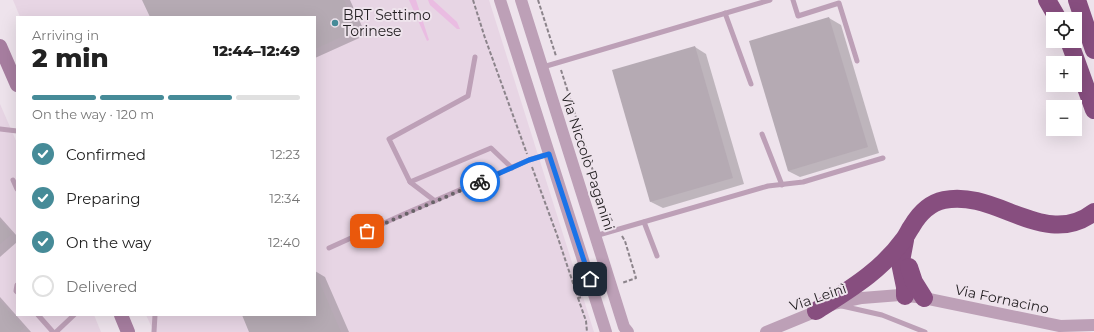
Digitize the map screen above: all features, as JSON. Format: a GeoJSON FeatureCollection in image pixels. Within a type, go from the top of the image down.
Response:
{"type":"FeatureCollection","features":[{"type":"Feature","properties":{"kind":"highway"},"geometry":{"type":"LineString","coordinates":[[1047,0],[1054,12]]}},
{"type":"Feature","properties":{"kind":"highway"},"geometry":{"type":"LineString","coordinates":[[1056,0],[1060,12]]}},
{"type":"Feature","properties":{"kind":"highway"},"geometry":{"type":"LineString","coordinates":[[1077,0],[1094,50]]}},
{"type":"Feature","properties":{"kind":"highway"},"geometry":{"type":"LineString","coordinates":[[1072,48],[1094,110]]}},
{"type":"Feature","properties":{"kind":"highway"},"geometry":{"type":"LineString","coordinates":[[816,311],[873,273],[888,259],[905,238],[920,214],[942,200],[966,198],[1050,224],[1064,225],[1076,222],[1086,218],[1094,212]]}},
{"type":"Feature","properties":{"kind":"highway"},"geometry":{"type":"LineString","coordinates":[[905,238],[900,263],[905,287],[905,296]]}},
{"type":"Feature","properties":{"kind":"highway"},"geometry":{"type":"LineString","coordinates":[[902,256],[906,260],[914,282],[924,298]]}},
{"type":"Feature","properties":{"kind":"main road"},"geometry":{"type":"LineString","coordinates":[[0,46],[16,82]]}},
{"type":"Feature","properties":{"kind":"main road"},"geometry":{"type":"LineString","coordinates":[[121,316],[128,332]]}},
{"type":"Feature","properties":{"kind":"street"},"geometry":{"type":"LineString","coordinates":[[500,0],[606,332]]}},
{"type":"Feature","properties":{"kind":"street","name":"Via Niccolò Paganini"},"geometry":{"type":"LineString","coordinates":[[521,0],[624,327],[628,332]]}},
{"type":"Feature","properties":{"kind":"street","name":"Via Leinì"},"geometry":{"type":"LineString","coordinates":[[766,332],[834,304],[862,298],[905,296]]}},
{"type":"Feature","properties":{"kind":"street","name":"Via Fornacino"},"geometry":{"type":"LineString","coordinates":[[905,296],[924,298],[1060,326],[1094,325]]}},
{"type":"Feature","properties":{"kind":"lane"},"geometry":{"type":"LineString","coordinates":[[542,68],[770,0]]}},
{"type":"Feature","properties":{"kind":"lane"},"geometry":{"type":"LineString","coordinates":[[793,0],[798,16],[839,3],[857,61]]}},
{"type":"Feature","properties":{"kind":"lane"},"geometry":{"type":"LineString","coordinates":[[725,13],[751,84]]}},
{"type":"Feature","properties":{"kind":"lane"},"geometry":{"type":"LineString","coordinates":[[434,201],[410,182],[390,139],[468,96],[475,57]]}},
{"type":"Feature","properties":{"kind":"lane"},"geometry":{"type":"LineString","coordinates":[[0,129],[16,131]]}},
{"type":"Feature","properties":{"kind":"lane"},"geometry":{"type":"LineString","coordinates":[[762,134],[782,185]]}},
{"type":"Feature","properties":{"kind":"lane"},"geometry":{"type":"LineString","coordinates":[[410,182],[491,148],[512,168]]}},
{"type":"Feature","properties":{"kind":"lane"},"geometry":{"type":"LineString","coordinates":[[329,248],[434,201],[549,154]]}},
{"type":"Feature","properties":{"kind":"lane"},"geometry":{"type":"LineString","coordinates":[[595,236],[768,186],[803,182],[883,158]]}},
{"type":"Feature","properties":{"kind":"lane"},"geometry":{"type":"LineString","coordinates":[[13,180],[16,187]]}},
{"type":"Feature","properties":{"kind":"lane"},"geometry":{"type":"LineString","coordinates":[[644,222],[657,256]]}},
{"type":"Feature","properties":{"kind":"lane"},"geometry":{"type":"LineString","coordinates":[[834,304],[882,315],[925,332]]}},
{"type":"Feature","properties":{"kind":"lane"},"geometry":{"type":"LineString","coordinates":[[39,316],[54,332],[73,316]]}},
{"type":"Feature","properties":{"kind":"lane"},"geometry":{"type":"LineString","coordinates":[[154,332],[155,316]]}},
{"type":"Feature","properties":{"kind":"path"},"geometry":{"type":"LineString","coordinates":[[538,0],[606,212],[625,241],[636,278],[619,284]]}},
{"type":"Feature","properties":{"kind":"path"},"geometry":{"type":"LineString","coordinates":[[578,298],[586,321],[587,332]]}},
{"type":"Feature","properties":{"kind":"shaded area"},"geometry":{"type":"Polygon","coordinates":[[[13,0],[489,0],[594,332],[154,332],[146,316],[316,316],[316,16],[20,16],[13,0]]]}},
{"type":"Feature","properties":{"kind":"shaded area"},"geometry":{"type":"Polygon","coordinates":[[[409,0],[416,0],[429,40],[427,41],[409,0]]]}},
{"type":"Feature","properties":{"kind":"shaded area"},"geometry":{"type":"Polygon","coordinates":[[[428,0],[433,0],[457,22],[460,29],[457,29],[430,5],[428,0]]]}},
{"type":"Feature","properties":{"kind":"shaded area"},"geometry":{"type":"Polygon","coordinates":[[[0,104],[16,141],[16,316],[94,316],[101,332],[0,332],[0,104]]]}},
{"type":"Feature","properties":{"kind":"building","name":"BRT Settimo Torinese"},"geometry":{"type":"Polygon","coordinates":[[[142,0],[344,0],[357,30],[316,49],[316,16],[150,16],[142,0]]]}},
{"type":"Feature","properties":{"kind":"building"},"geometry":{"type":"Polygon","coordinates":[[[829,17],[868,147],[788,171],[749,41],[829,17]]]}},
{"type":"Feature","properties":{"kind":"building"},"geometry":{"type":"Polygon","coordinates":[[[695,46],[733,178],[650,202],[612,70],[695,46]]]}},
{"type":"Feature","properties":{"kind":"building"},"geometry":{"type":"Polygon","coordinates":[[[0,220],[12,234],[0,244],[0,220]]]}},
{"type":"Feature","properties":{"kind":"building"},"geometry":{"type":"Polygon","coordinates":[[[316,274],[341,332],[249,332],[242,316],[316,316],[316,274]]]}},
{"type":"Feature","properties":{"kind":"building"},"geometry":{"type":"Polygon","coordinates":[[[0,301],[24,328],[19,332],[0,332],[0,301]]]}},
{"type":"Feature","properties":{"kind":"way so far"},"geometry":{"type":"LineString","coordinates":[[367,231],[480,182]]}},
{"type":"Feature","properties":{"kind":"place","name":"BRT Settimo Torinese"},"geometry":{"type":"Point","coordinates":[335,23]}},
{"type":"Feature","properties":{"kind":"route"},"geometry":{"type":"LineString","coordinates":[[480,182],[529,160],[549,154],[590,279]]}}]}
